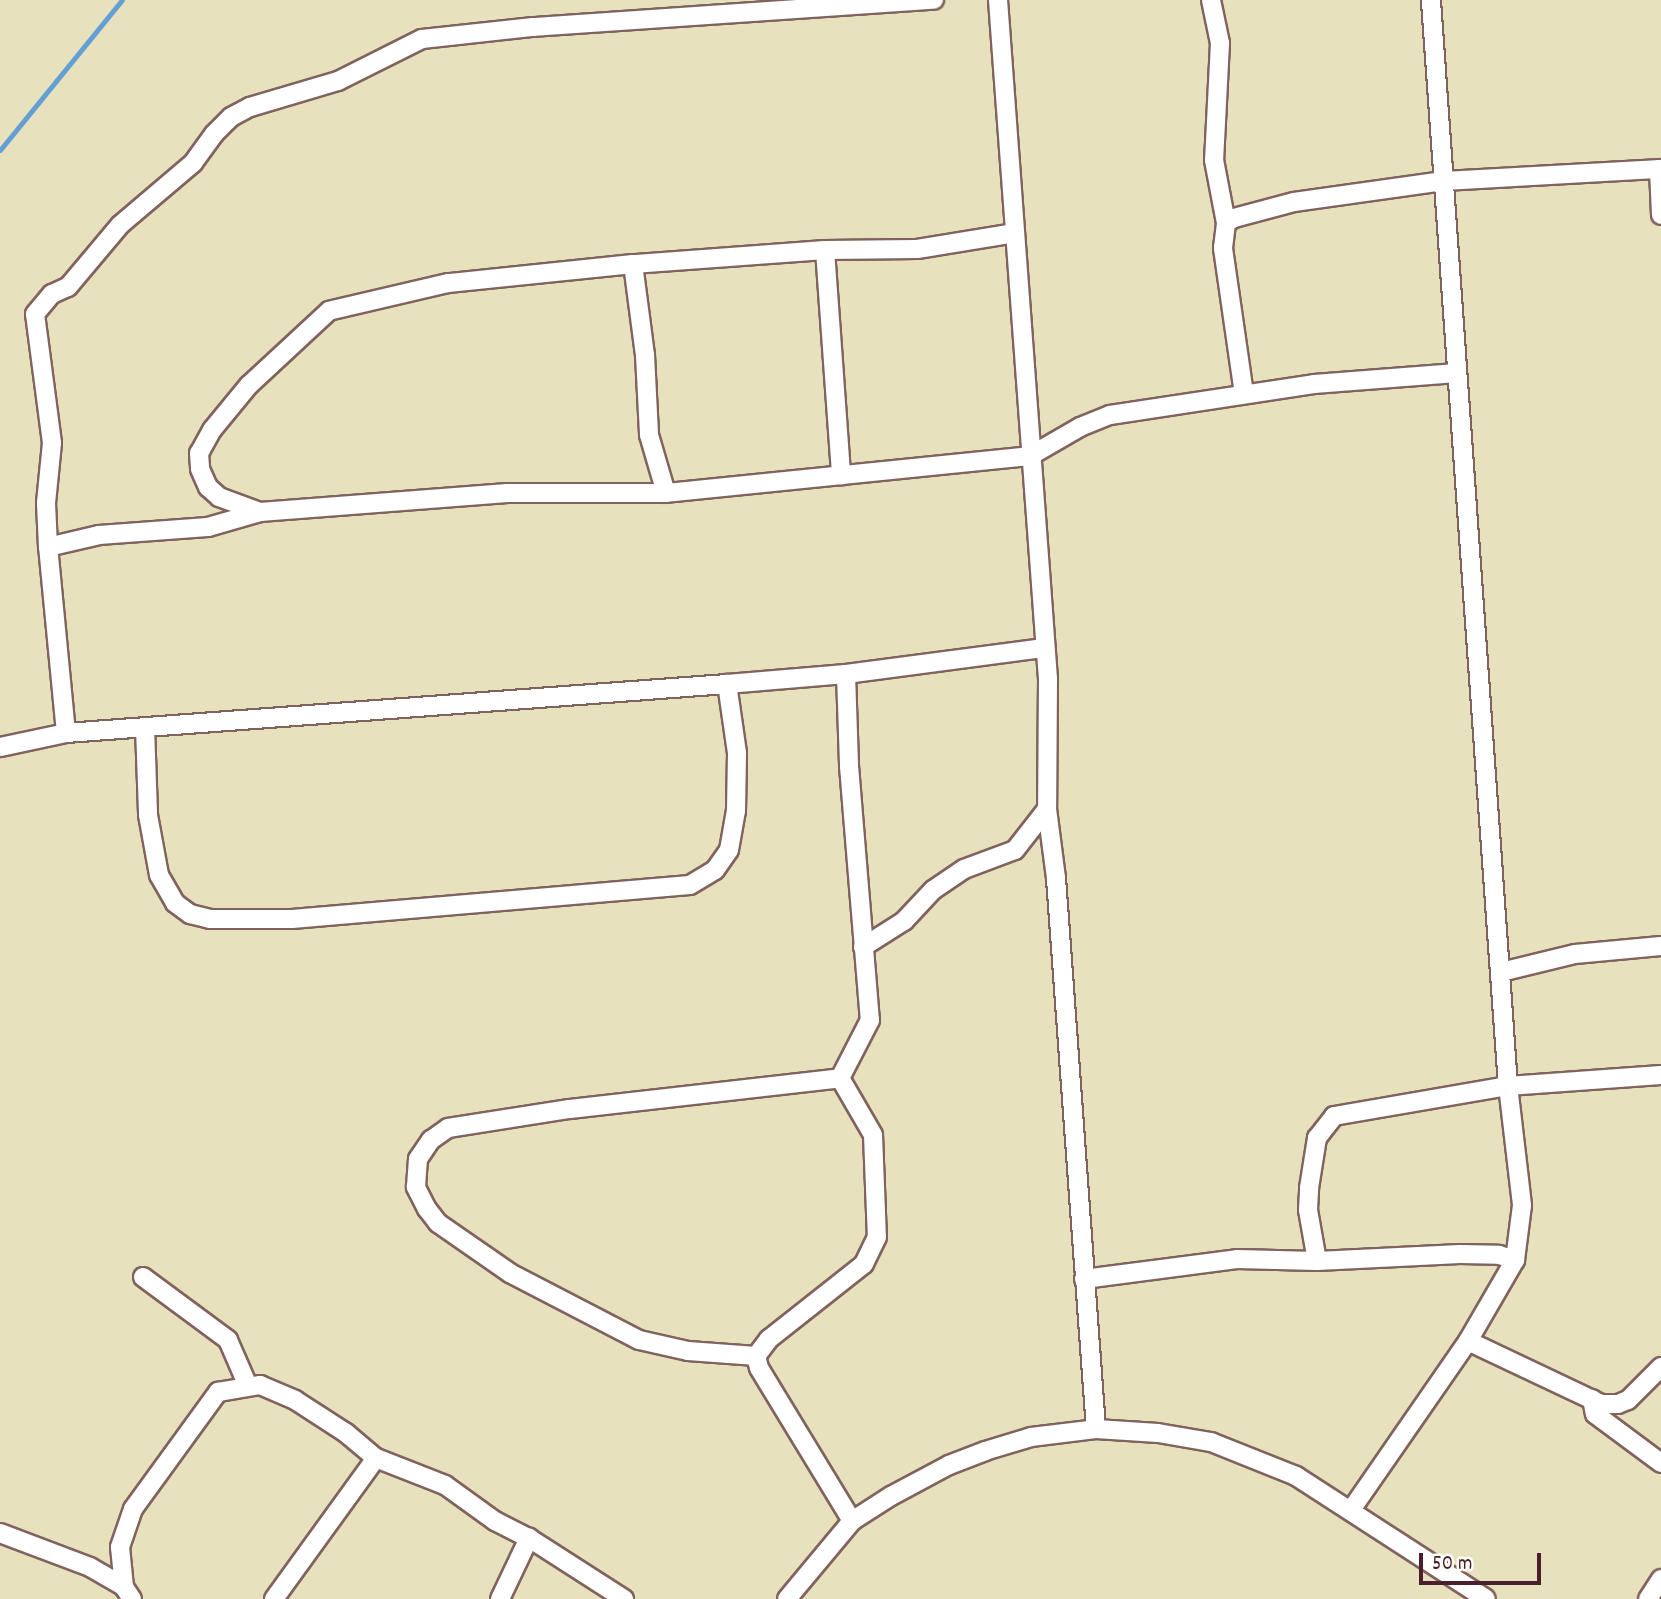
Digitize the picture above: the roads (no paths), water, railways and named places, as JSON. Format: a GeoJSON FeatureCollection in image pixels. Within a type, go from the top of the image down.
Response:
{"type":"FeatureCollection","features":[{"type":"Feature","properties":{"kind":"street"},"geometry":{"type":"LineString","coordinates":[[66,733],[48,547],[46,503],[52,443],[35,314],[52,295],[68,287],[120,226],[193,163],[231,117],[250,107],[338,81],[422,39],[533,27],[934,0]]}},
{"type":"Feature","properties":{"kind":"street"},"geometry":{"type":"LineString","coordinates":[[998,0],[1048,679],[1047,809],[1076,1142],[1096,1429]]}},
{"type":"Feature","properties":{"kind":"street"},"geometry":{"type":"LineString","coordinates":[[1211,0],[1220,43],[1214,160],[1226,223],[1223,248],[1244,394]]}},
{"type":"Feature","properties":{"kind":"street"},"geometry":{"type":"LineString","coordinates":[[1351,1510],[1468,1341],[1515,1260],[1522,1205],[1508,1086],[1431,0]]}},
{"type":"Feature","properties":{"kind":"street"},"geometry":{"type":"LineString","coordinates":[[1226,223],[1234,218],[1294,202],[1444,181],[1660,169],[1661,215]]}},
{"type":"Feature","properties":{"kind":"street"},"geometry":{"type":"LineString","coordinates":[[260,512],[236,506],[208,487],[200,469],[199,453],[212,430],[248,385],[329,311],[448,283],[633,264],[825,250],[917,249],[1015,233]]}},
{"type":"Feature","properties":{"kind":"street"},"geometry":{"type":"LineString","coordinates":[[825,250],[841,475]]}},
{"type":"Feature","properties":{"kind":"street"},"geometry":{"type":"LineString","coordinates":[[633,264],[645,355],[649,435],[666,493]]}},
{"type":"Feature","properties":{"kind":"street"},"geometry":{"type":"LineString","coordinates":[[48,547],[99,535],[208,527],[260,512],[507,493],[666,493],[1030,456],[1080,427],[1110,415],[1314,384],[1457,373]]}},
{"type":"Feature","properties":{"kind":"street"},"geometry":{"type":"LineString","coordinates":[[0,747],[66,733],[846,674],[1044,648]]}},
{"type":"Feature","properties":{"kind":"street"},"geometry":{"type":"LineString","coordinates":[[840,1078],[870,1020],[849,766],[846,674]]}},
{"type":"Feature","properties":{"kind":"street"},"geometry":{"type":"LineString","coordinates":[[145,727],[148,816],[159,875],[175,903],[190,914],[210,919],[292,919],[690,885],[715,870],[729,850],[736,811],[737,753],[727,684]]}},
{"type":"Feature","properties":{"kind":"street"},"geometry":{"type":"LineString","coordinates":[[863,947],[904,921],[933,890],[964,869],[1015,850],[1047,809]]}},
{"type":"Feature","properties":{"kind":"street"},"geometry":{"type":"LineString","coordinates":[[1501,972],[1575,954],[1661,946]]}},
{"type":"Feature","properties":{"kind":"street"},"geometry":{"type":"LineString","coordinates":[[1317,1261],[1308,1210],[1309,1188],[1317,1138],[1334,1116],[1508,1086],[1661,1075]]}},
{"type":"Feature","properties":{"kind":"street"},"geometry":{"type":"LineString","coordinates":[[756,1356],[769,1339],[864,1264],[877,1237],[873,1135],[840,1078]]}},
{"type":"Feature","properties":{"kind":"street"},"geometry":{"type":"LineString","coordinates":[[756,1356],[688,1351],[639,1340],[510,1273],[438,1223],[416,1187],[418,1159],[431,1140],[448,1128],[570,1109],[840,1078]]}},
{"type":"Feature","properties":{"kind":"street"},"geometry":{"type":"LineString","coordinates":[[1084,1279],[1237,1259],[1317,1261],[1460,1254],[1499,1255],[1515,1260]]}},
{"type":"Feature","properties":{"kind":"street"},"geometry":{"type":"LineString","coordinates":[[143,1277],[228,1340],[247,1386]]}},
{"type":"Feature","properties":{"kind":"street"},"geometry":{"type":"LineString","coordinates":[[1468,1341],[1601,1404],[1618,1404],[1629,1400],[1661,1367]]}},
{"type":"Feature","properties":{"kind":"street"},"geometry":{"type":"LineString","coordinates":[[756,1356],[759,1368],[852,1521]]}},
{"type":"Feature","properties":{"kind":"street"},"geometry":{"type":"LineString","coordinates":[[128,1593],[120,1547],[133,1508],[218,1392],[260,1385],[295,1400],[346,1433],[376,1458],[444,1485],[495,1521],[529,1538],[624,1599]]}},
{"type":"Feature","properties":{"kind":"street"},"geometry":{"type":"LineString","coordinates":[[1592,1399],[1595,1414],[1661,1463]]}},
{"type":"Feature","properties":{"kind":"street"},"geometry":{"type":"LineString","coordinates":[[787,1599],[852,1521],[937,1471],[985,1451],[1031,1437],[1096,1429],[1158,1433],[1211,1442],[1296,1476],[1486,1599]]}},
{"type":"Feature","properties":{"kind":"street"},"geometry":{"type":"LineString","coordinates":[[274,1599],[376,1458]]}},
{"type":"Feature","properties":{"kind":"street"},"geometry":{"type":"LineString","coordinates":[[0,1533],[90,1567],[128,1593]]}},
{"type":"Feature","properties":{"kind":"street"},"geometry":{"type":"LineString","coordinates":[[500,1599],[529,1538]]}},
{"type":"Feature","properties":{"kind":"street"},"geometry":{"type":"LineString","coordinates":[[1648,1599],[1661,1578]]}},
{"type":"Feature","properties":{"kind":"waterway"},"geometry":{"type":"LineString","coordinates":[[0,150],[122,0]]}}]}
